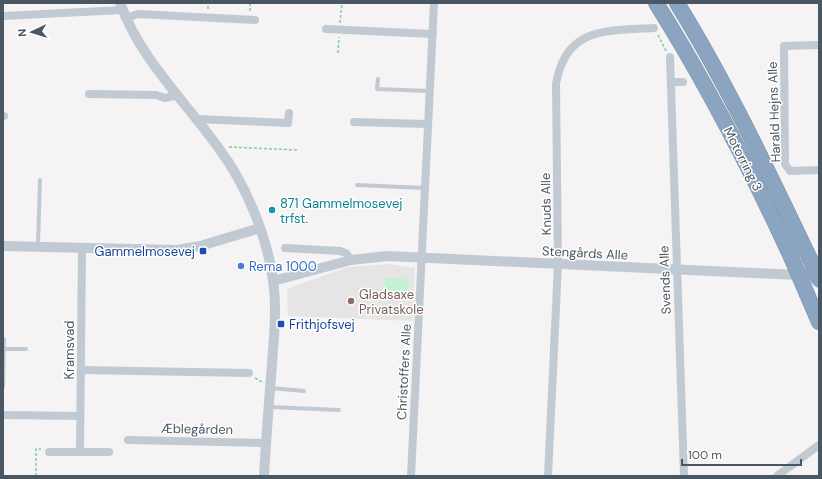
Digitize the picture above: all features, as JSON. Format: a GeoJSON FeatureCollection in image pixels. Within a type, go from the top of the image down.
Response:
{"type":"FeatureCollection","features":[{"type":"Feature","properties":{"kind":"highway","name":"Motorring 3"},"geometry":{"type":"LineString","coordinates":[[656,3],[745,161],[791,257],[819,322]]}},
{"type":"Feature","properties":{"kind":"highway","name":"Motorring 3"},"geometry":{"type":"LineString","coordinates":[[677,3],[698,37],[750,135],[819,280]]}},
{"type":"Feature","properties":{"kind":"street","name":"Christoffers Alle"},"geometry":{"type":"LineString","coordinates":[[411,476],[434,3]]}},
{"type":"Feature","properties":{"kind":"street"},"geometry":{"type":"LineString","coordinates":[[3,16],[123,10],[138,14],[255,20]]}},
{"type":"Feature","properties":{"kind":"street"},"geometry":{"type":"LineString","coordinates":[[123,10],[150,60],[220,149],[246,193],[260,228],[268,255],[273,281],[276,319],[264,476]]}},
{"type":"Feature","properties":{"kind":"street","name":"Knuds Alle"},"geometry":{"type":"LineString","coordinates":[[548,476],[558,264],[556,84],[559,70],[571,48],[580,40],[591,34],[604,31],[654,28]]}},
{"type":"Feature","properties":{"kind":"street"},"geometry":{"type":"LineString","coordinates":[[326,29],[433,34]]}},
{"type":"Feature","properties":{"kind":"street","name":"Harald Hejns Alle"},"geometry":{"type":"LineString","coordinates":[[819,45],[784,46],[785,164],[790,171],[819,170]]}},
{"type":"Feature","properties":{"kind":"street","name":"Svends Alle"},"geometry":{"type":"LineString","coordinates":[[670,57],[684,476]]}},
{"type":"Feature","properties":{"kind":"street"},"geometry":{"type":"LineString","coordinates":[[671,82],[683,82]]}},
{"type":"Feature","properties":{"kind":"street"},"geometry":{"type":"LineString","coordinates":[[89,94],[156,96],[165,98],[177,95]]}},
{"type":"Feature","properties":{"kind":"street"},"geometry":{"type":"LineString","coordinates":[[196,119],[288,123],[289,113]]}},
{"type":"Feature","properties":{"kind":"street"},"geometry":{"type":"LineString","coordinates":[[354,122],[427,124]]}},
{"type":"Feature","properties":{"kind":"street"},"geometry":{"type":"LineString","coordinates":[[3,246],[176,250],[200,246],[260,228]]}},
{"type":"Feature","properties":{"kind":"street","name":"Kramsvad"},"geometry":{"type":"LineString","coordinates":[[80,452],[82,248]]}},
{"type":"Feature","properties":{"kind":"street"},"geometry":{"type":"LineString","coordinates":[[285,248],[340,250],[346,253],[351,260]]}},
{"type":"Feature","properties":{"kind":"street","name":"Stengårds Alle"},"geometry":{"type":"LineString","coordinates":[[273,281],[351,260],[387,256],[819,276]]}},
{"type":"Feature","properties":{"kind":"street"},"geometry":{"type":"LineString","coordinates":[[81,370],[249,373]]}},
{"type":"Feature","properties":{"kind":"street"},"geometry":{"type":"LineString","coordinates":[[3,415],[80,416]]}},
{"type":"Feature","properties":{"kind":"street","name":"Æblegården"},"geometry":{"type":"LineString","coordinates":[[128,440],[266,443]]}},
{"type":"Feature","properties":{"kind":"street"},"geometry":{"type":"LineString","coordinates":[[777,476],[819,445]]}},
{"type":"Feature","properties":{"kind":"street"},"geometry":{"type":"LineString","coordinates":[[48,452],[109,452]]}},
{"type":"Feature","properties":{"kind":"lane"},"geometry":{"type":"LineString","coordinates":[[378,79],[377,89],[430,91]]}},
{"type":"Feature","properties":{"kind":"lane"},"geometry":{"type":"LineString","coordinates":[[38,246],[40,180]]}},
{"type":"Feature","properties":{"kind":"lane"},"geometry":{"type":"LineString","coordinates":[[357,185],[424,188]]}},
{"type":"Feature","properties":{"kind":"lane"},"geometry":{"type":"LineString","coordinates":[[3,387],[4,339]]}},
{"type":"Feature","properties":{"kind":"lane"},"geometry":{"type":"LineString","coordinates":[[4,349],[26,349]]}},
{"type":"Feature","properties":{"kind":"lane"},"geometry":{"type":"LineString","coordinates":[[270,388],[304,391]]}},
{"type":"Feature","properties":{"kind":"lane"},"geometry":{"type":"LineString","coordinates":[[269,407],[339,410]]}},
{"type":"Feature","properties":{"kind":"path"},"geometry":{"type":"LineString","coordinates":[[654,28],[670,57]]}},
{"type":"Feature","properties":{"kind":"path"},"geometry":{"type":"LineString","coordinates":[[220,149],[229,147],[297,150]]}},
{"type":"Feature","properties":{"kind":"path"},"geometry":{"type":"LineString","coordinates":[[249,373],[270,388]]}},
{"type":"Feature","properties":{"kind":"path"},"geometry":{"type":"LineString","coordinates":[[36,476],[36,449],[47,449],[48,452]]}},
{"type":"Feature","properties":{"kind":"shaded area","name":"Gladsaxe Privatskole"},"geometry":{"type":"Polygon","coordinates":[[[389,264],[415,268],[413,321],[288,316],[287,290],[294,286],[348,267],[389,264]]]}},
{"type":"Feature","properties":{"kind":"green space"},"geometry":{"type":"Polygon","coordinates":[[[385,278],[409,279],[408,292],[384,291],[385,278]]]}},
{"type":"Feature","properties":{"kind":"place","name":"871 Gammelmosevej trfst."},"geometry":{"type":"Point","coordinates":[272,210]}},
{"type":"Feature","properties":{"kind":"place","name":"Gammelmosevej"},"geometry":{"type":"Point","coordinates":[203,251]}},
{"type":"Feature","properties":{"kind":"place","name":"Rema 1000"},"geometry":{"type":"Point","coordinates":[241,266]}},
{"type":"Feature","properties":{"kind":"place","name":"Gladsaxe Privatskole"},"geometry":{"type":"Point","coordinates":[351,301]}},
{"type":"Feature","properties":{"kind":"place","name":"Frithjofsvej"},"geometry":{"type":"Point","coordinates":[281,324]}}]}
